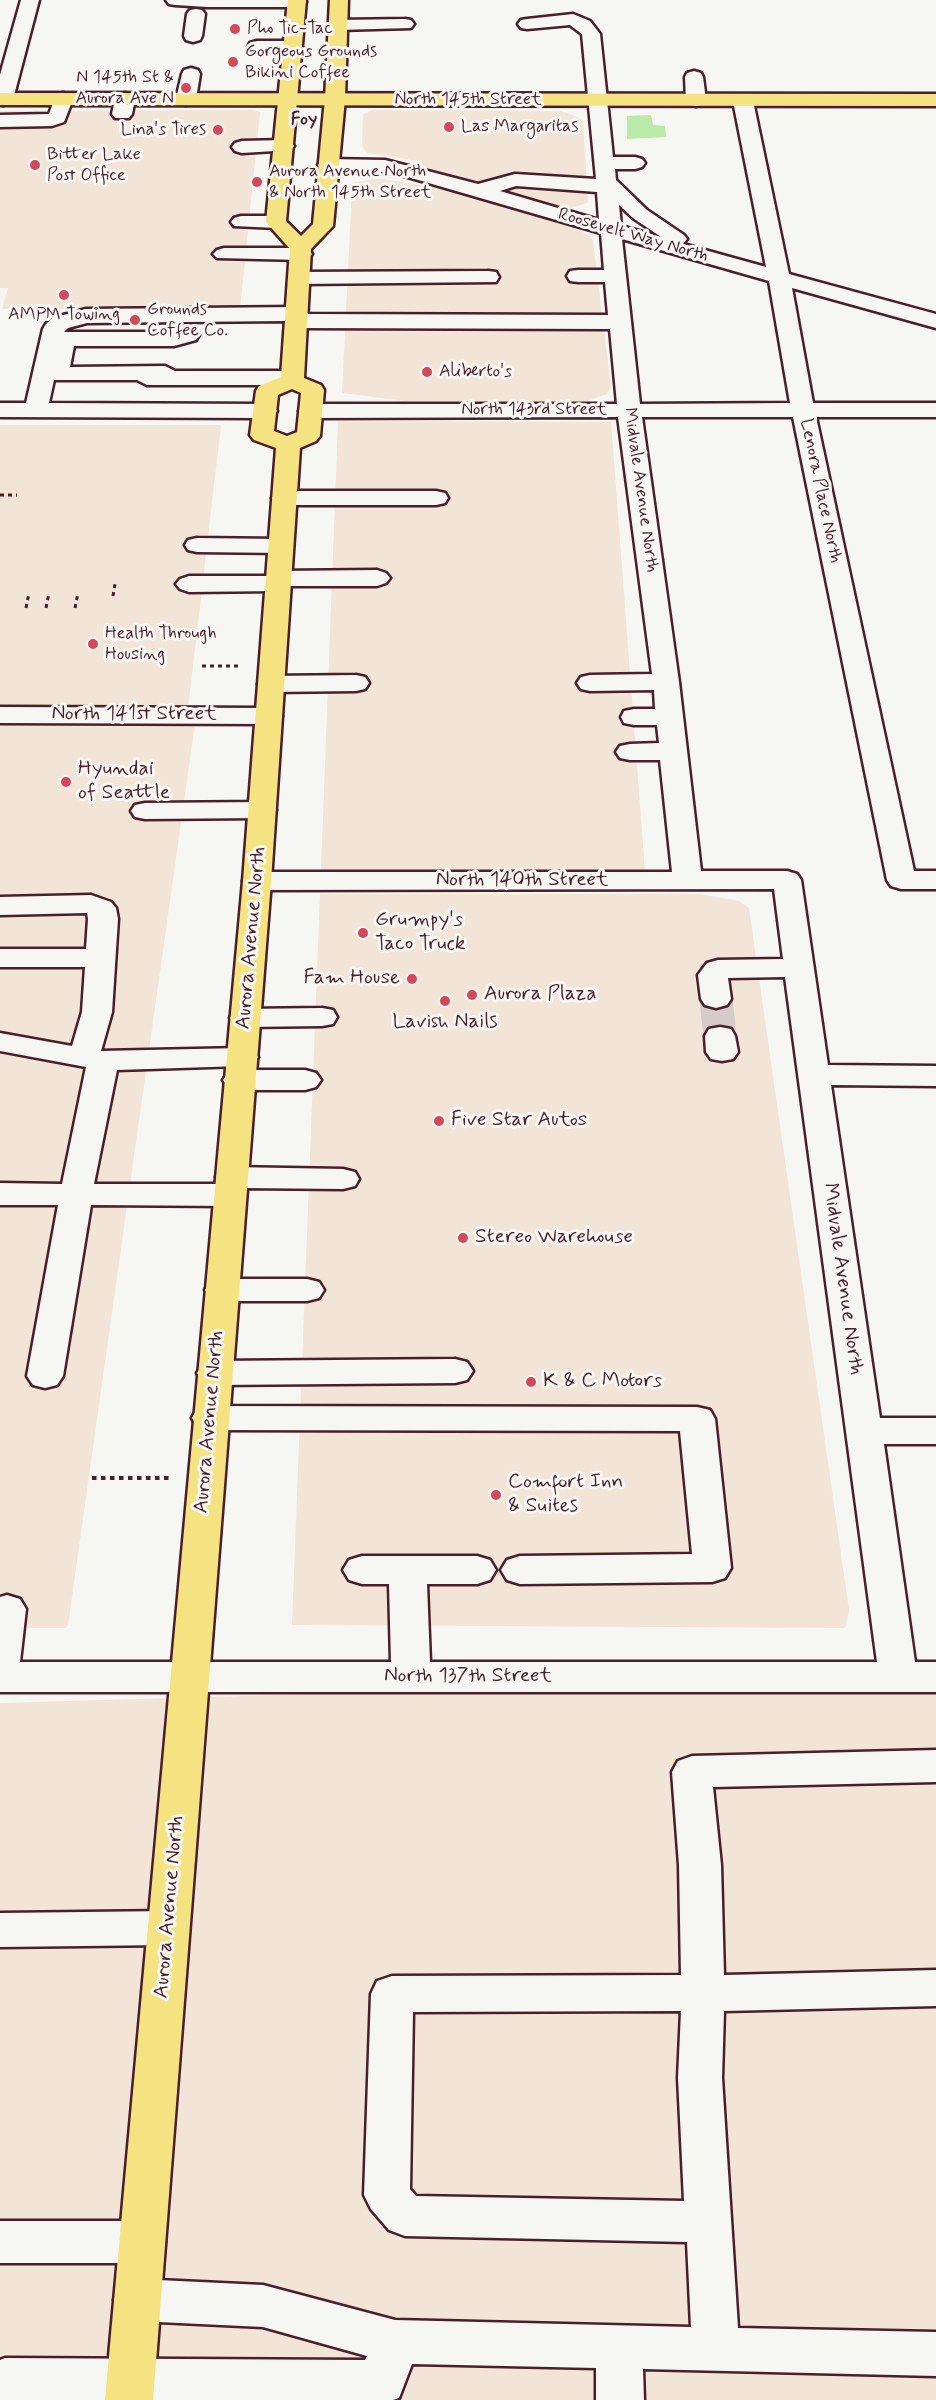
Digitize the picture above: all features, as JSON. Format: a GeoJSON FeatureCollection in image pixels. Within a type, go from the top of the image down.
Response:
{"type":"FeatureCollection","features":[{"type":"Feature","properties":{"kind":"main road"},"geometry":{"type":"LineString","coordinates":[[292,379],[301,251],[323,226],[335,99],[339,0]]}},
{"type":"Feature","properties":{"kind":"main road"},"geometry":{"type":"LineString","coordinates":[[296,5],[276,222],[301,251]]}},
{"type":"Feature","properties":{"kind":"main road","name":"North 145th Street"},"geometry":{"type":"LineString","coordinates":[[1,99],[63,99],[123,106],[186,99],[335,99],[513,108],[596,100],[936,100]]}},
{"type":"Feature","properties":{"kind":"main road"},"geometry":{"type":"LineString","coordinates":[[292,379],[313,390],[308,436],[288,444],[262,435],[267,391],[292,379]]}},
{"type":"Feature","properties":{"kind":"main road","name":"Aurora Avenue North"},"geometry":{"type":"LineString","coordinates":[[129,2390],[257,881],[288,444]]}},
{"type":"Feature","properties":{"kind":"street"},"geometry":{"type":"LineString","coordinates":[[175,0],[296,5]]}},
{"type":"Feature","properties":{"kind":"street","name":"Midvale Avenue North"},"geometry":{"type":"LineString","coordinates":[[542,0],[535,23],[573,19],[584,25],[591,34],[629,410],[666,682],[687,880]]}},
{"type":"Feature","properties":{"kind":"street"},"geometry":{"type":"LineString","coordinates":[[262,14],[296,5]]}},
{"type":"Feature","properties":{"kind":"street"},"geometry":{"type":"LineString","coordinates":[[1,99],[18,75],[28,7],[48,14]]}},
{"type":"Feature","properties":{"kind":"street"},"geometry":{"type":"LineString","coordinates":[[193,36],[196,14]]}},
{"type":"Feature","properties":{"kind":"street"},"geometry":{"type":"LineString","coordinates":[[338,25],[405,24]]}},
{"type":"Feature","properties":{"kind":"street"},"geometry":{"type":"LineString","coordinates":[[257,47],[293,47]]}},
{"type":"Feature","properties":{"kind":"street"},"geometry":{"type":"LineString","coordinates":[[186,99],[191,74]]}},
{"type":"Feature","properties":{"kind":"street"},"geometry":{"type":"LineString","coordinates":[[694,77],[696,100]]}},
{"type":"Feature","properties":{"kind":"street"},"geometry":{"type":"LineString","coordinates":[[0,121],[52,120],[57,118],[63,99]]}},
{"type":"Feature","properties":{"kind":"street","name":"Lenora Place North"},"geometry":{"type":"LineString","coordinates":[[743,100],[779,277],[803,411],[901,880],[936,880]]}},
{"type":"Feature","properties":{"kind":"street"},"geometry":{"type":"LineString","coordinates":[[242,147],[284,146]]}},
{"type":"Feature","properties":{"kind":"street"},"geometry":{"type":"LineString","coordinates":[[476,191],[515,180],[604,177],[634,163]]}},
{"type":"Feature","properties":{"kind":"street","name":"Roosevelt Way North"},"geometry":{"type":"LineString","coordinates":[[328,165],[385,166],[403,169],[476,191],[611,238],[709,258],[936,321]]}},
{"type":"Feature","properties":{"kind":"street"},"geometry":{"type":"LineString","coordinates":[[604,177],[640,214],[709,258]]}},
{"type":"Feature","properties":{"kind":"street"},"geometry":{"type":"LineString","coordinates":[[241,222],[276,222]]}},
{"type":"Feature","properties":{"kind":"street"},"geometry":{"type":"LineString","coordinates":[[584,243],[611,238]]}},
{"type":"Feature","properties":{"kind":"street"},"geometry":{"type":"LineString","coordinates":[[224,254],[301,251]]}},
{"type":"Feature","properties":{"kind":"street"},"geometry":{"type":"LineString","coordinates":[[579,276],[615,276]]}},
{"type":"Feature","properties":{"kind":"street"},"geometry":{"type":"LineString","coordinates":[[300,278],[488,277]]}},
{"type":"Feature","properties":{"kind":"street"},"geometry":{"type":"LineString","coordinates":[[55,331],[218,325],[621,321]]}},
{"type":"Feature","properties":{"kind":"street"},"geometry":{"type":"LineString","coordinates":[[272,335],[296,324]]}},
{"type":"Feature","properties":{"kind":"street"},"geometry":{"type":"LineString","coordinates":[[169,378],[165,373],[57,374],[64,339],[174,339],[218,325]]}},
{"type":"Feature","properties":{"kind":"street"},"geometry":{"type":"LineString","coordinates":[[55,331],[188,335]]}},
{"type":"Feature","properties":{"kind":"street"},"geometry":{"type":"LineString","coordinates":[[36,411],[55,331]]}},
{"type":"Feature","properties":{"kind":"street"},"geometry":{"type":"LineString","coordinates":[[43,378],[292,379]]}},
{"type":"Feature","properties":{"kind":"street","name":"North 143rd Street"},"geometry":{"type":"LineString","coordinates":[[311,411],[936,410]]}},
{"type":"Feature","properties":{"kind":"street"},"geometry":{"type":"LineString","coordinates":[[3,417],[36,411],[265,411]]}},
{"type":"Feature","properties":{"kind":"street"},"geometry":{"type":"LineString","coordinates":[[284,498],[436,498]]}},
{"type":"Feature","properties":{"kind":"street"},"geometry":{"type":"LineString","coordinates":[[197,545],[281,546]]}},
{"type":"Feature","properties":{"kind":"street"},"geometry":{"type":"LineString","coordinates":[[189,584],[377,578]]}},
{"type":"Feature","properties":{"kind":"street"},"geometry":{"type":"LineString","coordinates":[[590,683],[666,682]]}},
{"type":"Feature","properties":{"kind":"street"},"geometry":{"type":"LineString","coordinates":[[271,684],[357,683]]}},
{"type":"Feature","properties":{"kind":"street","name":"North 141st Street"},"geometry":{"type":"LineString","coordinates":[[0,715],[269,716]]}},
{"type":"Feature","properties":{"kind":"street"},"geometry":{"type":"LineString","coordinates":[[634,717],[670,717]]}},
{"type":"Feature","properties":{"kind":"street"},"geometry":{"type":"LineString","coordinates":[[630,752],[673,751]]}},
{"type":"Feature","properties":{"kind":"street"},"geometry":{"type":"LineString","coordinates":[[146,811],[262,810]]}},
{"type":"Feature","properties":{"kind":"street","name":"Midvale Avenue North"},"geometry":{"type":"LineString","coordinates":[[787,880],[898,1677]]}},
{"type":"Feature","properties":{"kind":"street","name":"North 140th Street"},"geometry":{"type":"LineString","coordinates":[[257,881],[787,880]]}},
{"type":"Feature","properties":{"kind":"street"},"geometry":{"type":"LineString","coordinates":[[0,906],[91,904],[101,908],[103,919],[94,1059],[76,1194],[45,1376]]}},
{"type":"Feature","properties":{"kind":"street"},"geometry":{"type":"LineString","coordinates":[[0,958],[101,958]]}},
{"type":"Feature","properties":{"kind":"street"},"geometry":{"type":"LineString","coordinates":[[716,999],[713,975],[718,969],[799,968]]}},
{"type":"Feature","properties":{"kind":"street"},"geometry":{"type":"LineString","coordinates":[[245,1018],[322,1017]]}},
{"type":"Feature","properties":{"kind":"street"},"geometry":{"type":"LineString","coordinates":[[0,1042],[94,1059],[241,1069],[305,1080]]}},
{"type":"Feature","properties":{"kind":"street"},"geometry":{"type":"LineString","coordinates":[[814,1076],[936,1076]]}},
{"type":"Feature","properties":{"kind":"street"},"geometry":{"type":"LineString","coordinates":[[0,1194],[76,1194],[343,1179]]}},
{"type":"Feature","properties":{"kind":"street"},"geometry":{"type":"LineString","coordinates":[[222,1290],[307,1290]]}},
{"type":"Feature","properties":{"kind":"street"},"geometry":{"type":"LineString","coordinates":[[215,1373],[455,1371]]}},
{"type":"Feature","properties":{"kind":"street"},"geometry":{"type":"LineString","coordinates":[[210,1418],[697,1419],[712,1568],[520,1569]]}},
{"type":"Feature","properties":{"kind":"street"},"geometry":{"type":"LineString","coordinates":[[863,1431],[936,1431]]}},
{"type":"Feature","properties":{"kind":"street"},"geometry":{"type":"LineString","coordinates":[[408,1569],[411,1677]]}},
{"type":"Feature","properties":{"kind":"street"},"geometry":{"type":"LineString","coordinates":[[362,1570],[477,1569]]}},
{"type":"Feature","properties":{"kind":"street"},"geometry":{"type":"LineString","coordinates":[[0,1666],[7,1610]]}},
{"type":"Feature","properties":{"kind":"street","name":"North 137th Street"},"geometry":{"type":"LineString","coordinates":[[0,1677],[936,1677]]}},
{"type":"Feature","properties":{"kind":"street"},"geometry":{"type":"LineString","coordinates":[[716,2349],[700,2078],[703,1993],[700,1865],[692,1772],[936,1766]]}},
{"type":"Feature","properties":{"kind":"street"},"geometry":{"type":"LineString","coordinates":[[0,1930],[168,1928]]}},
{"type":"Feature","properties":{"kind":"street"},"geometry":{"type":"LineString","coordinates":[[709,2222],[405,2216],[387,2195],[392,1994],[703,1993],[936,1988]]}},
{"type":"Feature","properties":{"kind":"street"},"geometry":{"type":"LineString","coordinates":[[0,2242],[142,2242]]}},
{"type":"Feature","properties":{"kind":"street"},"geometry":{"type":"LineString","coordinates":[[137,2300],[263,2306],[395,2342],[936,2354]]}},
{"type":"Feature","properties":{"kind":"street"},"geometry":{"type":"LineString","coordinates":[[5,2380],[129,2390],[382,2382],[395,2342]]}},
{"type":"Feature","properties":{"kind":"street"},"geometry":{"type":"LineString","coordinates":[[619,2347],[620,2400]]}},
{"type":"Feature","properties":{"kind":"path"},"geometry":{"type":"LineString","coordinates":[[0,495],[17,495]]}},
{"type":"Feature","properties":{"kind":"path"},"geometry":{"type":"LineString","coordinates":[[113,596],[115,584]]}},
{"type":"Feature","properties":{"kind":"path"},"geometry":{"type":"LineString","coordinates":[[26,608],[30,593]]}},
{"type":"Feature","properties":{"kind":"path"},"geometry":{"type":"LineString","coordinates":[[46,608],[49,593]]}},
{"type":"Feature","properties":{"kind":"path"},"geometry":{"type":"LineString","coordinates":[[75,608],[78,593]]}},
{"type":"Feature","properties":{"kind":"path"},"geometry":{"type":"LineString","coordinates":[[92,1478],[205,1478]]}},
{"type":"Feature","properties":{"kind":"shaded area"},"geometry":{"type":"Polygon","coordinates":[[[254,110],[260,112],[240,309],[2,309],[8,288],[0,288],[0,111],[254,110]]]}},
{"type":"Feature","properties":{"kind":"shaded area"},"geometry":{"type":"Polygon","coordinates":[[[373,110],[560,111],[573,115],[583,121],[588,203],[570,208],[549,206],[412,165],[418,161],[367,153],[362,146],[363,114],[373,110]]]}},
{"type":"Feature","properties":{"kind":"shaded area"},"geometry":{"type":"Polygon","coordinates":[[[376,178],[443,188],[562,221],[590,236],[593,241],[611,387],[607,394],[587,401],[405,401],[342,393],[352,187],[353,183],[376,178]]]}},
{"type":"Feature","properties":{"kind":"shaded area"},"geometry":{"type":"Polygon","coordinates":[[[338,421],[611,422],[645,871],[321,870],[338,421]]]}},
{"type":"Feature","properties":{"kind":"shaded area"},"geometry":{"type":"Polygon","coordinates":[[[0,425],[221,425],[188,709],[0,709],[0,425]]]}},
{"type":"Feature","properties":{"kind":"shaded area"},"geometry":{"type":"Polygon","coordinates":[[[0,723],[195,723],[66,1628],[0,1628],[0,723]]]}},
{"type":"Feature","properties":{"kind":"shaded area"},"geometry":{"type":"Polygon","coordinates":[[[320,894],[700,894],[739,901],[749,908],[849,1610],[845,1628],[292,1625],[320,894]]]}},
{"type":"Feature","properties":{"kind":"shaded area"},"geometry":{"type":"Polygon","coordinates":[[[936,1677],[936,2400],[0,2400],[0,1703],[936,1677]]]}},
{"type":"Feature","properties":{"kind":"green space"},"geometry":{"type":"Polygon","coordinates":[[[651,115],[653,125],[665,126],[666,137],[627,139],[627,116],[651,115]]]}},
{"type":"Feature","properties":{"kind":"tunnel"},"geometry":{"type":"LineString","coordinates":[[716,999],[720,1036]]}},
{"type":"Feature","properties":{"kind":"place","name":"Pho Tic-Tac"},"geometry":{"type":"Point","coordinates":[235,29]}},
{"type":"Feature","properties":{"kind":"place","name":"Gorgeous Grounds Bikini Coffee"},"geometry":{"type":"Point","coordinates":[233,62]}},
{"type":"Feature","properties":{"kind":"place","name":"N 145th St & Aurora Ave N"},"geometry":{"type":"Point","coordinates":[186,88]}},
{"type":"Feature","properties":{"kind":"place","name":"Las Margaritas"},"geometry":{"type":"Point","coordinates":[449,127]}},
{"type":"Feature","properties":{"kind":"place","name":"Lina's Tires"},"geometry":{"type":"Point","coordinates":[218,130]}},
{"type":"Feature","properties":{"kind":"place","name":"Bitter Lake Post Office"},"geometry":{"type":"Point","coordinates":[35,165]}},
{"type":"Feature","properties":{"kind":"place","name":"Aurora Avenue North & North 145th Street"},"geometry":{"type":"Point","coordinates":[257,182]}},
{"type":"Feature","properties":{"kind":"place","name":"AMPM Towing"},"geometry":{"type":"Point","coordinates":[64,295]}},
{"type":"Feature","properties":{"kind":"place","name":"Grounds Coffee Co."},"geometry":{"type":"Point","coordinates":[135,320]}},
{"type":"Feature","properties":{"kind":"place","name":"Aliberto's"},"geometry":{"type":"Point","coordinates":[427,372]}},
{"type":"Feature","properties":{"kind":"place","name":"Health Through Housing"},"geometry":{"type":"Point","coordinates":[93,644]}},
{"type":"Feature","properties":{"kind":"place","name":"Hyundai of Seattle"},"geometry":{"type":"Point","coordinates":[66,782]}},
{"type":"Feature","properties":{"kind":"place","name":"Grumpy's Taco Truck"},"geometry":{"type":"Point","coordinates":[363,933]}},
{"type":"Feature","properties":{"kind":"place","name":"Fam House"},"geometry":{"type":"Point","coordinates":[412,979]}},
{"type":"Feature","properties":{"kind":"place","name":"Aurora Plaza"},"geometry":{"type":"Point","coordinates":[472,995]}},
{"type":"Feature","properties":{"kind":"place","name":"Lavish Nails"},"geometry":{"type":"Point","coordinates":[445,1001]}},
{"type":"Feature","properties":{"kind":"place","name":"Five Star Autos"},"geometry":{"type":"Point","coordinates":[439,1121]}},
{"type":"Feature","properties":{"kind":"place","name":"Stereo Warehouse"},"geometry":{"type":"Point","coordinates":[463,1238]}},
{"type":"Feature","properties":{"kind":"place","name":"K & C Motors"},"geometry":{"type":"Point","coordinates":[531,1382]}},
{"type":"Feature","properties":{"kind":"place","name":"Comfort Inn & Suites"},"geometry":{"type":"Point","coordinates":[496,1495]}},
{"type":"Feature","properties":{"kind":"district","name":"Foy"},"geometry":{"type":"Point","coordinates":[304,120]}}]}
